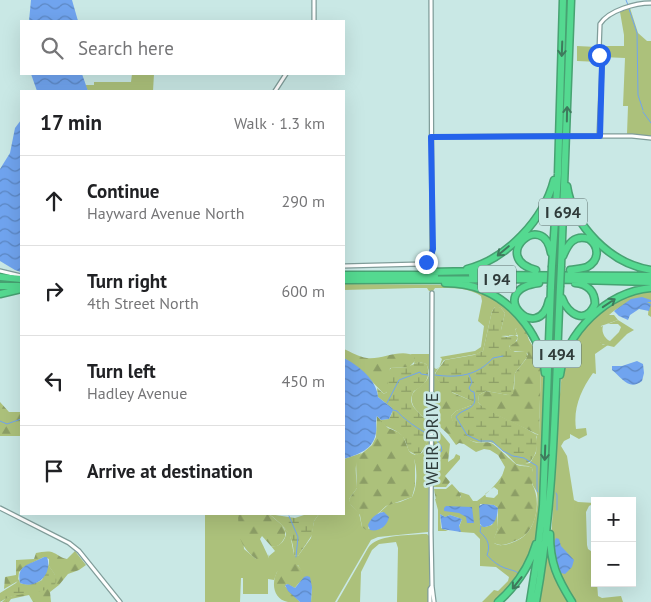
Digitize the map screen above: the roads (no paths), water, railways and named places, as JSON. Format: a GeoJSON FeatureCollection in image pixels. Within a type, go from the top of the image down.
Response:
{"type":"FeatureCollection","features":[{"type":"Feature","properties":{"kind":"highway","name":"I 694"},"geometry":{"type":"LineString","coordinates":[[552,264],[558,169],[563,0]]}},
{"type":"Feature","properties":{"kind":"highway","name":"I 694"},"geometry":{"type":"LineString","coordinates":[[560,287],[571,0]]}},
{"type":"Feature","properties":{"kind":"highway"},"geometry":{"type":"LineString","coordinates":[[566,163],[568,194],[574,210],[584,226],[603,247],[616,257],[651,271]]}},
{"type":"Feature","properties":{"kind":"highway"},"geometry":{"type":"LineString","coordinates":[[437,272],[440,270],[474,267],[500,254],[534,222],[543,209],[558,169]]}},
{"type":"Feature","properties":{"kind":"highway"},"geometry":{"type":"LineString","coordinates":[[536,270],[524,266],[518,254],[520,242],[529,235],[538,234],[546,240],[550,248],[552,264]]}},
{"type":"Feature","properties":{"kind":"highway"},"geometry":{"type":"LineString","coordinates":[[561,263],[566,248],[572,240],[582,237],[592,241],[597,251],[593,262],[584,268],[570,270]]}},
{"type":"Feature","properties":{"kind":"highway","name":"I 494"},"geometry":{"type":"LineString","coordinates":[[530,602],[541,527],[552,264]]}},
{"type":"Feature","properties":{"kind":"highway"},"geometry":{"type":"LineString","coordinates":[[364,275],[395,271],[651,271]]}},
{"type":"Feature","properties":{"kind":"highway","name":"I 94"},"geometry":{"type":"LineString","coordinates":[[345,275],[546,274],[651,276]]}},
{"type":"Feature","properties":{"kind":"highway"},"geometry":{"type":"LineString","coordinates":[[0,277],[20,279]]}},
{"type":"Feature","properties":{"kind":"highway"},"geometry":{"type":"LineString","coordinates":[[0,282],[20,279]]}},
{"type":"Feature","properties":{"kind":"highway","name":"I 94"},"geometry":{"type":"LineString","coordinates":[[345,281],[543,279],[651,285]]}},
{"type":"Feature","properties":{"kind":"highway"},"geometry":{"type":"LineString","coordinates":[[345,281],[459,284],[477,288],[497,297],[529,329],[540,348],[545,366],[547,404]]}},
{"type":"Feature","properties":{"kind":"highway"},"geometry":{"type":"LineString","coordinates":[[543,282],[528,284],[518,292],[515,305],[520,313],[530,318],[540,316],[547,307],[551,289]]}},
{"type":"Feature","properties":{"kind":"highway"},"geometry":{"type":"LineString","coordinates":[[426,283],[543,282],[651,285]]}},
{"type":"Feature","properties":{"kind":"highway"},"geometry":{"type":"LineString","coordinates":[[560,287],[562,299],[570,312],[579,316],[585,315],[592,311],[595,305],[594,296],[588,287],[575,283]]}},
{"type":"Feature","properties":{"kind":"highway"},"geometry":{"type":"LineString","coordinates":[[555,421],[561,368],[575,336],[600,310],[612,301],[632,291],[651,285]]}},
{"type":"Feature","properties":{"kind":"highway"},"geometry":{"type":"LineString","coordinates":[[0,286],[20,288]]}},
{"type":"Feature","properties":{"kind":"highway","name":"I 494"},"geometry":{"type":"LineString","coordinates":[[536,602],[546,536],[551,475],[560,287]]}},
{"type":"Feature","properties":{"kind":"highway"},"geometry":{"type":"LineString","coordinates":[[0,294],[20,288]]}},
{"type":"Feature","properties":{"kind":"highway"},"geometry":{"type":"LineString","coordinates":[[551,475],[550,550],[557,576],[572,602]]}},
{"type":"Feature","properties":{"kind":"highway"},"geometry":{"type":"LineString","coordinates":[[498,602],[512,589],[524,573],[533,553],[541,527]]}},
{"type":"Feature","properties":{"kind":"street"},"geometry":{"type":"LineString","coordinates":[[314,0],[314,20]]}},
{"type":"Feature","properties":{"kind":"street"},"geometry":{"type":"LineString","coordinates":[[345,266],[426,262],[430,258],[433,249],[431,0]]}},
{"type":"Feature","properties":{"kind":"street"},"geometry":{"type":"LineString","coordinates":[[600,136],[602,67],[599,52],[600,24],[606,17],[632,5],[651,3]]}},
{"type":"Feature","properties":{"kind":"street"},"geometry":{"type":"LineString","coordinates":[[276,90],[285,75]]}},
{"type":"Feature","properties":{"kind":"street"},"geometry":{"type":"LineString","coordinates":[[431,137],[600,136],[651,138]]}},
{"type":"Feature","properties":{"kind":"street"},"geometry":{"type":"LineString","coordinates":[[0,272],[20,279]]}},
{"type":"Feature","properties":{"kind":"street","name":"WEIR DRIVE"},"geometry":{"type":"LineString","coordinates":[[432,293],[432,586],[430,590],[432,602]]}},
{"type":"Feature","properties":{"kind":"street"},"geometry":{"type":"LineString","coordinates":[[0,508],[69,542],[120,602]]}},
{"type":"Feature","properties":{"kind":"water"},"geometry":{"type":"Polygon","coordinates":[[[31,0],[72,0],[78,20],[29,20],[31,0]]]}},
{"type":"Feature","properties":{"kind":"water"},"geometry":{"type":"Polygon","coordinates":[[[31,75],[82,75],[88,90],[37,90],[31,75]]]}},
{"type":"Feature","properties":{"kind":"water"},"geometry":{"type":"Polygon","coordinates":[[[20,121],[20,272],[0,261],[0,169],[10,153],[15,128],[20,121]]]}},
{"type":"Feature","properties":{"kind":"water"},"geometry":{"type":"Polygon","coordinates":[[[642,297],[651,300],[651,302],[647,302],[651,304],[649,311],[639,309],[630,315],[628,320],[619,316],[614,311],[631,299],[642,297]]]}},
{"type":"Feature","properties":{"kind":"water"},"geometry":{"type":"Polygon","coordinates":[[[345,359],[366,374],[374,385],[378,397],[393,410],[389,419],[381,420],[377,416],[375,438],[369,447],[345,459],[345,359]]]}},
{"type":"Feature","properties":{"kind":"water"},"geometry":{"type":"Polygon","coordinates":[[[637,361],[643,364],[644,373],[642,381],[637,384],[629,384],[612,370],[612,366],[622,366],[637,361]]]}},
{"type":"Feature","properties":{"kind":"water"},"geometry":{"type":"Polygon","coordinates":[[[483,504],[494,505],[498,508],[493,524],[487,527],[483,527],[480,524],[479,506],[483,504]]]}},
{"type":"Feature","properties":{"kind":"water"},"geometry":{"type":"Polygon","coordinates":[[[446,506],[472,507],[474,523],[467,523],[466,517],[459,513],[444,511],[446,506]]]}},
{"type":"Feature","properties":{"kind":"water"},"geometry":{"type":"Polygon","coordinates":[[[384,512],[389,517],[386,524],[379,529],[370,530],[368,525],[371,520],[376,515],[384,512]]]}},
{"type":"Feature","properties":{"kind":"water"},"geometry":{"type":"Polygon","coordinates":[[[440,514],[445,517],[450,515],[462,519],[459,526],[461,532],[442,529],[440,514]]]}},
{"type":"Feature","properties":{"kind":"water"},"geometry":{"type":"Polygon","coordinates":[[[556,538],[559,539],[561,546],[574,560],[572,567],[565,574],[561,573],[555,555],[554,546],[556,538]]]}},
{"type":"Feature","properties":{"kind":"water"},"geometry":{"type":"Polygon","coordinates":[[[47,557],[48,563],[46,575],[38,582],[32,584],[20,583],[19,577],[22,569],[47,557]]]}},
{"type":"Feature","properties":{"kind":"water"},"geometry":{"type":"Polygon","coordinates":[[[307,576],[310,577],[312,587],[311,602],[300,602],[288,591],[285,585],[288,584],[295,588],[307,576]]]}},
{"type":"Feature","properties":{"kind":"waterway"},"geometry":{"type":"LineString","coordinates":[[626,0],[628,5]]}},
{"type":"Feature","properties":{"kind":"waterway"},"geometry":{"type":"LineString","coordinates":[[629,9],[637,33],[638,95],[643,110]]}},
{"type":"Feature","properties":{"kind":"waterway"},"geometry":{"type":"LineString","coordinates":[[643,112],[651,123]]}},
{"type":"Feature","properties":{"kind":"waterway"},"geometry":{"type":"LineString","coordinates":[[435,375],[459,376],[467,374],[480,369],[493,358],[503,356]]}},
{"type":"Feature","properties":{"kind":"waterway"},"geometry":{"type":"LineString","coordinates":[[387,403],[399,380],[420,372],[421,374],[428,375]]}},
{"type":"Feature","properties":{"kind":"waterway"},"geometry":{"type":"LineString","coordinates":[[469,375],[472,382],[469,388],[474,392],[475,400],[470,408],[461,412],[456,417],[467,435],[480,441],[492,441],[503,451],[513,456],[524,458],[537,466],[538,492]]}},
{"type":"Feature","properties":{"kind":"waterway"},"geometry":{"type":"LineString","coordinates":[[393,410],[428,434]]}},
{"type":"Feature","properties":{"kind":"waterway"},"geometry":{"type":"LineString","coordinates":[[0,421],[7,424],[20,419]]}},
{"type":"Feature","properties":{"kind":"waterway"},"geometry":{"type":"LineString","coordinates":[[435,465],[436,455],[442,451],[436,435]]}},
{"type":"Feature","properties":{"kind":"waterway"},"geometry":{"type":"LineString","coordinates":[[556,493],[557,510]]}},
{"type":"Feature","properties":{"kind":"waterway"},"geometry":{"type":"LineString","coordinates":[[289,516],[298,537],[296,557]]}},
{"type":"Feature","properties":{"kind":"waterway"},"geometry":{"type":"LineString","coordinates":[[481,526],[480,532],[488,545],[487,555],[499,565],[519,574]]}}]}
